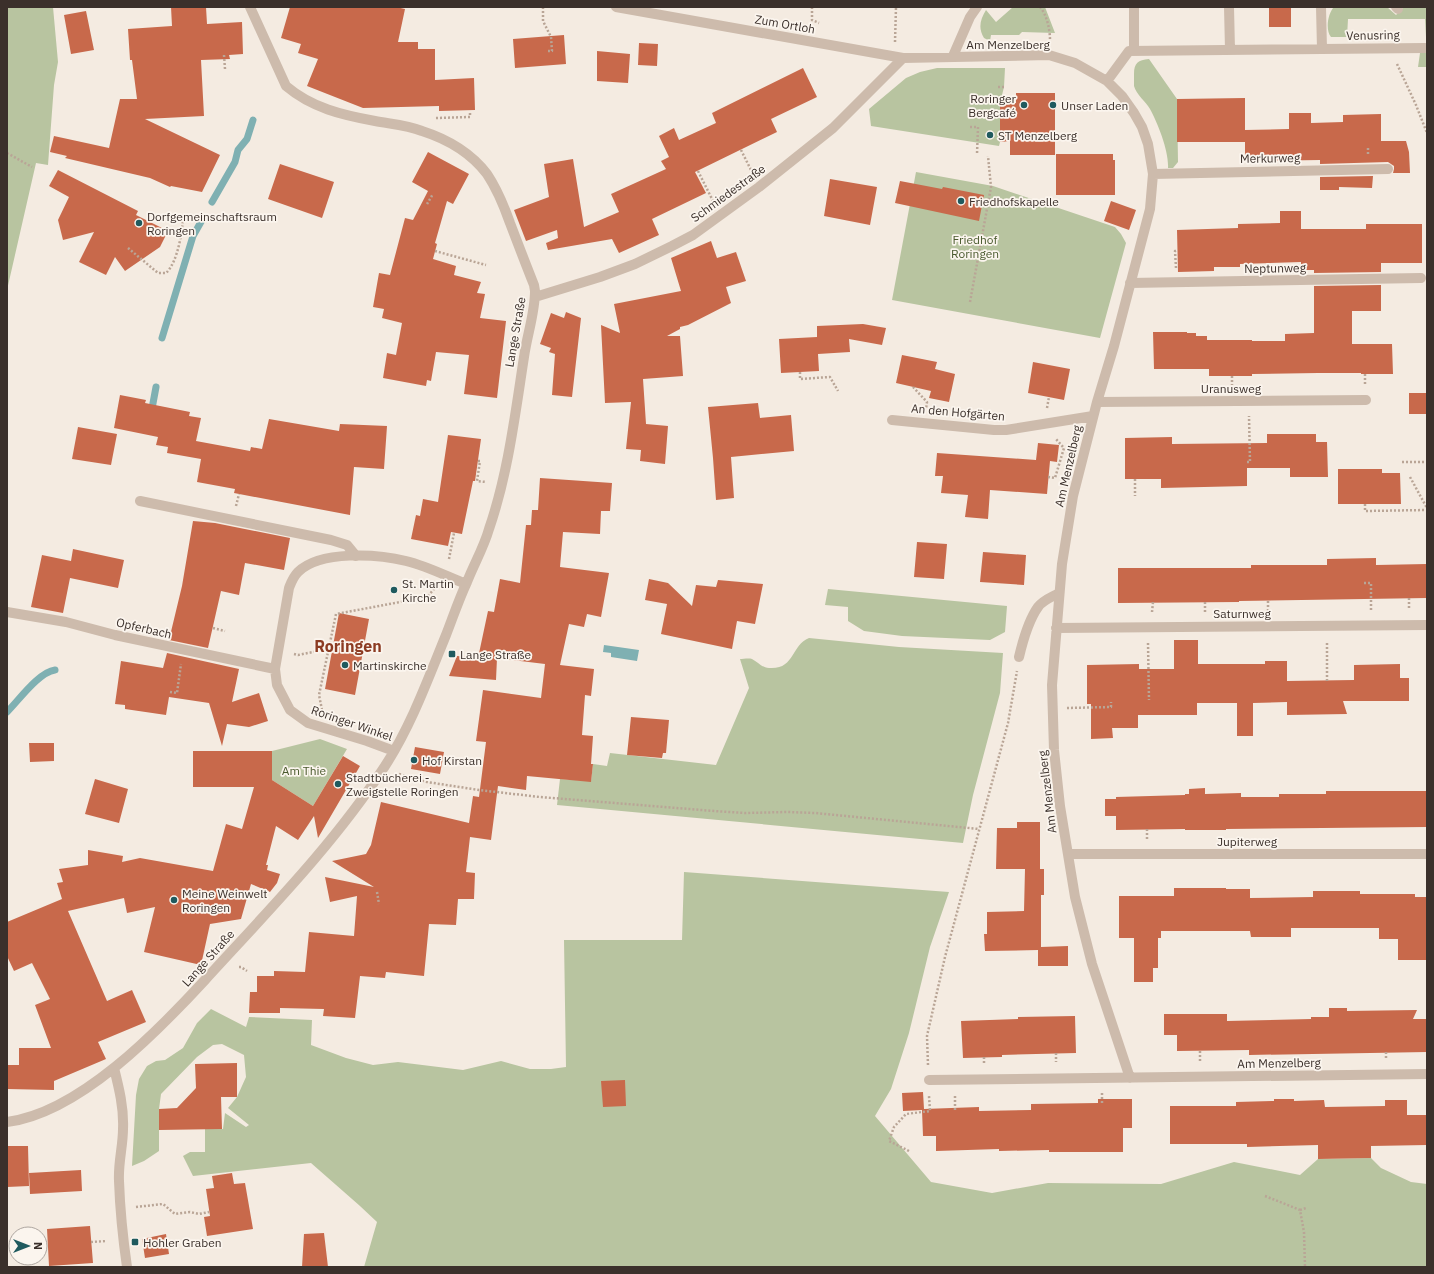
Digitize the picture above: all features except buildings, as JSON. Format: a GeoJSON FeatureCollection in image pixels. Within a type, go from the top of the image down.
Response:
{"type":"FeatureCollection","features":[{"type":"Feature","properties":{"kind":"street","name":"Lange Straße"},"geometry":{"type":"LineString","coordinates":[[7,1122],[21,1120],[59,1105],[114,1068],[173,1015],[257,923],[347,820],[384,767],[410,721],[488,532],[503,485],[535,297],[534,285],[500,198],[487,174],[464,151],[455,145],[414,128],[332,111],[294,93],[286,86],[250,7]]}},
{"type":"Feature","properties":{"kind":"street","name":"Zum Ortloh"},"geometry":{"type":"LineString","coordinates":[[616,7],[899,57]]}},
{"type":"Feature","properties":{"kind":"street"},"geometry":{"type":"LineString","coordinates":[[953,56],[970,17],[977,7]]}},
{"type":"Feature","properties":{"kind":"street"},"geometry":{"type":"LineString","coordinates":[[1107,80],[1129,51],[1134,51],[1134,7]]}},
{"type":"Feature","properties":{"kind":"street"},"geometry":{"type":"LineString","coordinates":[[1229,7],[1230,50]]}},
{"type":"Feature","properties":{"kind":"street"},"geometry":{"type":"LineString","coordinates":[[1321,7],[1322,49]]}},
{"type":"Feature","properties":{"kind":"street","name":"Venusring"},"geometry":{"type":"LineString","coordinates":[[1134,51],[1425,48]]}},
{"type":"Feature","properties":{"kind":"street","name":"Am Menzelberg"},"geometry":{"type":"LineString","coordinates":[[899,57],[1049,55],[1075,63],[1107,80],[1122,96],[1142,127],[1148,144],[1153,174],[1150,209],[1114,346],[1096,402],[1073,496],[1062,564],[1052,685],[1055,756],[1060,806],[1075,898],[1092,964],[1130,1078]]}},
{"type":"Feature","properties":{"kind":"street","name":"Schmiedestraße"},"geometry":{"type":"LineString","coordinates":[[535,297],[635,264],[693,235],[759,187],[833,128],[899,57]]}},
{"type":"Feature","properties":{"kind":"street","name":"Merkurweg"},"geometry":{"type":"LineString","coordinates":[[1153,174],[1388,169]]}},
{"type":"Feature","properties":{"kind":"street","name":"Neptunweg"},"geometry":{"type":"LineString","coordinates":[[1130,283],[1421,278]]}},
{"type":"Feature","properties":{"kind":"street","name":"Uranusweg"},"geometry":{"type":"LineString","coordinates":[[1096,402],[1366,400]]}},
{"type":"Feature","properties":{"kind":"street","name":"An den Hofgärten"},"geometry":{"type":"LineString","coordinates":[[892,420],[1006,430],[1093,416]]}},
{"type":"Feature","properties":{"kind":"street"},"geometry":{"type":"LineString","coordinates":[[140,501],[331,540],[346,545],[356,556]]}},
{"type":"Feature","properties":{"kind":"street","name":"Roringer Winkel"},"geometry":{"type":"LineString","coordinates":[[394,751],[308,723],[290,710],[277,685],[275,669],[289,588],[292,580],[298,572],[314,562],[328,558],[375,556],[401,560],[421,566],[466,584]]}},
{"type":"Feature","properties":{"kind":"street"},"geometry":{"type":"LineString","coordinates":[[1019,657],[1030,622],[1038,606],[1059,593]]}},
{"type":"Feature","properties":{"kind":"street","name":"Opferbach"},"geometry":{"type":"LineString","coordinates":[[7,612],[66,622],[115,635],[275,669]]}},
{"type":"Feature","properties":{"kind":"street","name":"Saturnweg"},"geometry":{"type":"LineString","coordinates":[[1056,628],[1427,624]]}},
{"type":"Feature","properties":{"kind":"street","name":"Jupiterweg"},"geometry":{"type":"LineString","coordinates":[[1068,854],[1427,854]]}},
{"type":"Feature","properties":{"kind":"street"},"geometry":{"type":"LineString","coordinates":[[114,1068],[123,1109],[119,1180],[128,1267]]}},
{"type":"Feature","properties":{"kind":"street","name":"Am Menzelberg"},"geometry":{"type":"LineString","coordinates":[[929,1080],[1427,1074]]}},
{"type":"Feature","properties":{"kind":"path"},"geometry":{"type":"LineString","coordinates":[[543,7],[543,21],[551,37],[552,51],[548,51]]}},
{"type":"Feature","properties":{"kind":"path"},"geometry":{"type":"LineString","coordinates":[[812,7],[812,20],[820,23]]}},
{"type":"Feature","properties":{"kind":"path"},"geometry":{"type":"LineString","coordinates":[[896,7],[899,57]]}},
{"type":"Feature","properties":{"kind":"path"},"geometry":{"type":"LineString","coordinates":[[1040,7],[1044,11],[1050,34],[1049,55]]}},
{"type":"Feature","properties":{"kind":"path"},"geometry":{"type":"LineString","coordinates":[[224,55],[225,69]]}},
{"type":"Feature","properties":{"kind":"path"},"geometry":{"type":"LineString","coordinates":[[1399,67],[1427,133]]}},
{"type":"Feature","properties":{"kind":"path"},"geometry":{"type":"LineString","coordinates":[[998,87],[1004,87]]}},
{"type":"Feature","properties":{"kind":"path"},"geometry":{"type":"LineString","coordinates":[[429,133],[428,118],[470,117],[470,113]]}},
{"type":"Feature","properties":{"kind":"path"},"geometry":{"type":"LineString","coordinates":[[970,127],[978,127],[977,154]]}},
{"type":"Feature","properties":{"kind":"path"},"geometry":{"type":"LineString","coordinates":[[741,150],[759,187]]}},
{"type":"Feature","properties":{"kind":"path"},"geometry":{"type":"LineString","coordinates":[[7,153],[32,167]]}},
{"type":"Feature","properties":{"kind":"path"},"geometry":{"type":"LineString","coordinates":[[970,302],[991,187],[988,156]]}},
{"type":"Feature","properties":{"kind":"path"},"geometry":{"type":"LineString","coordinates":[[698,171],[720,216]]}},
{"type":"Feature","properties":{"kind":"path"},"geometry":{"type":"LineString","coordinates":[[427,204],[433,194]]}},
{"type":"Feature","properties":{"kind":"path"},"geometry":{"type":"LineString","coordinates":[[128,248],[158,273],[166,272],[172,265],[182,232],[183,214]]}},
{"type":"Feature","properties":{"kind":"path"},"geometry":{"type":"LineString","coordinates":[[435,251],[486,265]]}},
{"type":"Feature","properties":{"kind":"path"},"geometry":{"type":"LineString","coordinates":[[800,372],[800,379],[830,377],[838,390]]}},
{"type":"Feature","properties":{"kind":"path"},"geometry":{"type":"LineString","coordinates":[[913,387],[927,402],[924,423]]}},
{"type":"Feature","properties":{"kind":"path"},"geometry":{"type":"LineString","coordinates":[[1247,462],[1250,462],[1249,401]]}},
{"type":"Feature","properties":{"kind":"path"},"geometry":{"type":"LineString","coordinates":[[478,461],[480,461],[477,481],[503,485]]}},
{"type":"Feature","properties":{"kind":"path"},"geometry":{"type":"LineString","coordinates":[[1402,462],[1427,462]]}},
{"type":"Feature","properties":{"kind":"path"},"geometry":{"type":"LineString","coordinates":[[1365,504],[1365,511],[1427,509],[1410,477]]}},
{"type":"Feature","properties":{"kind":"path"},"geometry":{"type":"LineString","coordinates":[[1135,479],[1135,496]]}},
{"type":"Feature","properties":{"kind":"path"},"geometry":{"type":"LineString","coordinates":[[318,726],[322,711],[318,695],[336,614],[427,597],[446,576],[454,533]]}},
{"type":"Feature","properties":{"kind":"path"},"geometry":{"type":"LineString","coordinates":[[1364,583],[1371,583],[1371,625]]}},
{"type":"Feature","properties":{"kind":"path"},"geometry":{"type":"LineString","coordinates":[[1149,700],[1148,640],[1153,602]]}},
{"type":"Feature","properties":{"kind":"path"},"geometry":{"type":"LineString","coordinates":[[1327,625],[1327,681]]}},
{"type":"Feature","properties":{"kind":"path"},"geometry":{"type":"LineString","coordinates":[[213,628],[225,631]]}},
{"type":"Feature","properties":{"kind":"path"},"geometry":{"type":"LineString","coordinates":[[298,655],[328,649]]}},
{"type":"Feature","properties":{"kind":"path"},"geometry":{"type":"LineString","coordinates":[[170,692],[176,693],[183,650]]}},
{"type":"Feature","properties":{"kind":"path"},"geometry":{"type":"LineString","coordinates":[[909,1151],[889,1141],[894,1127],[906,1114],[930,1111],[926,1036],[945,956],[1008,723],[1019,657]]}},
{"type":"Feature","properties":{"kind":"path"},"geometry":{"type":"LineString","coordinates":[[1053,708],[1112,707],[1112,702]]}},
{"type":"Feature","properties":{"kind":"path"},"geometry":{"type":"LineString","coordinates":[[384,767],[402,775],[427,782],[479,790],[714,812],[815,813],[979,829]]}},
{"type":"Feature","properties":{"kind":"path"},"geometry":{"type":"LineString","coordinates":[[377,892],[379,904]]}},
{"type":"Feature","properties":{"kind":"path"},"geometry":{"type":"LineString","coordinates":[[241,967],[247,972]]}},
{"type":"Feature","properties":{"kind":"path"},"geometry":{"type":"LineString","coordinates":[[1265,1196],[1300,1210],[1306,1208]]}},
{"type":"Feature","properties":{"kind":"path"},"geometry":{"type":"LineString","coordinates":[[121,1209],[163,1204],[175,1214],[190,1212],[200,1214],[209,1212]]}},
{"type":"Feature","properties":{"kind":"path"},"geometry":{"type":"LineString","coordinates":[[1300,1210],[1304,1232],[1305,1267]]}},
{"type":"Feature","properties":{"kind":"green space"},"geometry":{"type":"Polygon","coordinates":[[[7,7],[53,7],[58,62],[54,85],[48,165],[36,163],[7,290],[7,7]]]}},
{"type":"Feature","properties":{"kind":"green space"},"geometry":{"type":"Polygon","coordinates":[[[1013,7],[1045,7],[1055,33],[1022,32],[1019,35],[991,35],[990,41],[984,38],[980,24],[986,10],[996,22],[1013,7]]]}},
{"type":"Feature","properties":{"kind":"green space"},"geometry":{"type":"Polygon","coordinates":[[[1334,7],[1387,7],[1396,15],[1404,7],[1427,7],[1427,37],[1425,19],[1348,19],[1347,37],[1331,37],[1328,30],[1328,22],[1330,13],[1334,7]]]}},
{"type":"Feature","properties":{"kind":"green space"},"geometry":{"type":"Polygon","coordinates":[[[1427,52],[1427,67],[1418,67],[1420,53],[1427,52]]]}},
{"type":"Feature","properties":{"kind":"green space"},"geometry":{"type":"Polygon","coordinates":[[[1149,59],[1177,99],[1178,162],[1173,168],[1168,168],[1165,146],[1153,115],[1134,86],[1134,70],[1137,63],[1142,60],[1149,59]]]}},
{"type":"Feature","properties":{"kind":"green space"},"geometry":{"type":"Polygon","coordinates":[[[937,68],[1005,68],[1004,87],[1000,103],[999,146],[871,126],[869,109],[906,78],[920,72],[937,68]]]}},
{"type":"Feature","properties":{"kind":"green space","name":"Friedhof Roringen"},"geometry":{"type":"Polygon","coordinates":[[[916,172],[993,186],[1115,227],[1126,243],[1100,338],[892,300],[916,172]]]}},
{"type":"Feature","properties":{"kind":"green space"},"geometry":{"type":"Polygon","coordinates":[[[828,589],[1007,606],[1005,632],[990,640],[902,636],[864,631],[848,621],[848,607],[825,605],[828,589]]]}},
{"type":"Feature","properties":{"kind":"green space"},"geometry":{"type":"Polygon","coordinates":[[[809,638],[899,647],[1003,653],[1000,693],[973,795],[963,843],[557,805],[560,779],[591,781],[593,764],[607,766],[610,753],[716,765],[749,688],[740,659],[751,659],[764,667],[777,668],[784,665],[803,641],[809,638]]]}},
{"type":"Feature","properties":{"kind":"green space","name":"Am Thie"},"geometry":{"type":"Polygon","coordinates":[[[320,739],[347,749],[313,806],[272,780],[272,751],[320,739]]]}},
{"type":"Feature","properties":{"kind":"green space"},"geometry":{"type":"Polygon","coordinates":[[[684,872],[949,892],[930,947],[909,1033],[891,1089],[875,1116],[931,1182],[992,1193],[1048,1183],[1161,1184],[1234,1162],[1300,1175],[1318,1159],[1371,1158],[1381,1168],[1411,1182],[1427,1184],[1427,1267],[364,1267],[377,1222],[311,1163],[193,1176],[183,1156],[190,1152],[205,1152],[205,1129],[223,1129],[225,1113],[246,1127],[249,1125],[228,1108],[237,1097],[246,1077],[244,1055],[222,1044],[213,1045],[197,1057],[161,1094],[159,1109],[159,1151],[144,1161],[132,1166],[136,1095],[139,1079],[147,1066],[156,1061],[165,1060],[183,1048],[197,1023],[211,1009],[246,1027],[249,1017],[312,1020],[311,1045],[346,1058],[373,1065],[398,1062],[463,1070],[501,1061],[530,1069],[566,1067],[564,940],[682,940],[684,872]]]}},
{"type":"Feature","properties":{"kind":"water"},"geometry":{"type":"Polygon","coordinates":[[[604,645],[639,650],[637,661],[611,657],[611,653],[603,652],[604,645]]]}},
{"type":"Feature","properties":{"kind":"waterway"},"geometry":{"type":"LineString","coordinates":[[212,202],[235,162],[238,150],[247,139],[253,120]]}},
{"type":"Feature","properties":{"kind":"waterway"},"geometry":{"type":"LineString","coordinates":[[162,338],[193,236],[202,220]]}},
{"type":"Feature","properties":{"kind":"waterway"},"geometry":{"type":"LineString","coordinates":[[151,414],[156,387]]}},
{"type":"Feature","properties":{"kind":"waterway"},"geometry":{"type":"LineString","coordinates":[[7,712],[36,681],[42,676],[55,670]]}},
{"type":"Feature","properties":{"kind":"place","name":"Roringer Bergcafé"},"geometry":{"type":"Point","coordinates":[1024,105]}},
{"type":"Feature","properties":{"kind":"place","name":"Unser Laden"},"geometry":{"type":"Point","coordinates":[1053,105]}},
{"type":"Feature","properties":{"kind":"place","name":"ST Menzelberg"},"geometry":{"type":"Point","coordinates":[990,135]}},
{"type":"Feature","properties":{"kind":"place","name":"Friedhofskapelle"},"geometry":{"type":"Point","coordinates":[961,201]}},
{"type":"Feature","properties":{"kind":"place","name":"Dorfgemeinschaftsraum Roringen"},"geometry":{"type":"Point","coordinates":[139,223]}},
{"type":"Feature","properties":{"kind":"place","name":"St. Martin Kirche"},"geometry":{"type":"Point","coordinates":[394,590]}},
{"type":"Feature","properties":{"kind":"place","name":"Lange Straße"},"geometry":{"type":"Point","coordinates":[452,654]}},
{"type":"Feature","properties":{"kind":"place","name":"Martinskirche"},"geometry":{"type":"Point","coordinates":[345,665]}},
{"type":"Feature","properties":{"kind":"place","name":"Hof Kirstan"},"geometry":{"type":"Point","coordinates":[414,760]}},
{"type":"Feature","properties":{"kind":"place","name":"Stadtbücherei - Zweigstelle Roringen"},"geometry":{"type":"Point","coordinates":[338,784]}},
{"type":"Feature","properties":{"kind":"place","name":"Meine Weinwelt Roringen"},"geometry":{"type":"Point","coordinates":[174,900]}},
{"type":"Feature","properties":{"kind":"place","name":"Hohler Graben"},"geometry":{"type":"Point","coordinates":[135,1242]}},
{"type":"Feature","properties":{"kind":"district","name":"Roringen"},"geometry":{"type":"Point","coordinates":[348,646]}}]}
